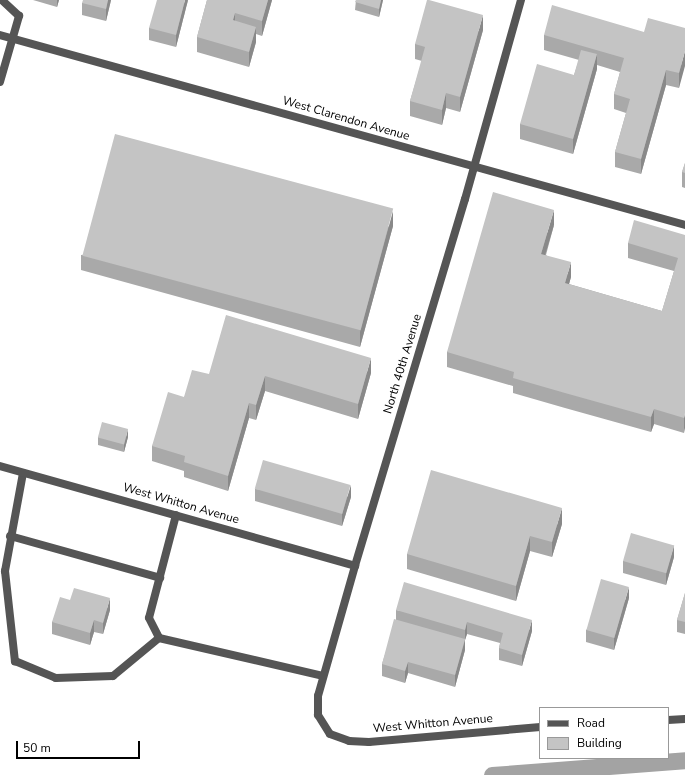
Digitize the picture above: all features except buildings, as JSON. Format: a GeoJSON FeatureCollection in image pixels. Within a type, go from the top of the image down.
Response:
{"type":"FeatureCollection","features":[{"type":"Feature","properties":{"kind":"street"},"geometry":{"type":"LineString","coordinates":[[0,82],[19,16],[2,0]]}},
{"type":"Feature","properties":{"kind":"street","name":"North 40th Avenue"},"geometry":{"type":"LineString","coordinates":[[330,734],[318,715],[318,696],[354,566],[474,167],[520,0]]}},
{"type":"Feature","properties":{"kind":"street","name":"West Clarendon Avenue"},"geometry":{"type":"LineString","coordinates":[[0,35],[685,225]]}},
{"type":"Feature","properties":{"kind":"street","name":"West Whitton Avenue"},"geometry":{"type":"LineString","coordinates":[[0,466],[354,566]]}},
{"type":"Feature","properties":{"kind":"street"},"geometry":{"type":"LineString","coordinates":[[24,473],[10,536],[5,571],[15,661],[56,678],[113,676],[159,638]]}},
{"type":"Feature","properties":{"kind":"street"},"geometry":{"type":"LineString","coordinates":[[159,638],[149,618],[176,515]]}},
{"type":"Feature","properties":{"kind":"street"},"geometry":{"type":"LineString","coordinates":[[10,536],[160,578]]}},
{"type":"Feature","properties":{"kind":"street"},"geometry":{"type":"LineString","coordinates":[[159,638],[324,676]]}},
{"type":"Feature","properties":{"kind":"street"},"geometry":{"type":"LineString","coordinates":[[669,720],[685,719]]}},
{"type":"Feature","properties":{"kind":"street","name":"West Whitton Avenue"},"geometry":{"type":"LineString","coordinates":[[330,734],[349,741],[369,742],[539,727]]}},
{"type":"Feature","properties":{"kind":"waterway"},"geometry":{"type":"LineString","coordinates":[[492,775],[685,760]]}}]}
